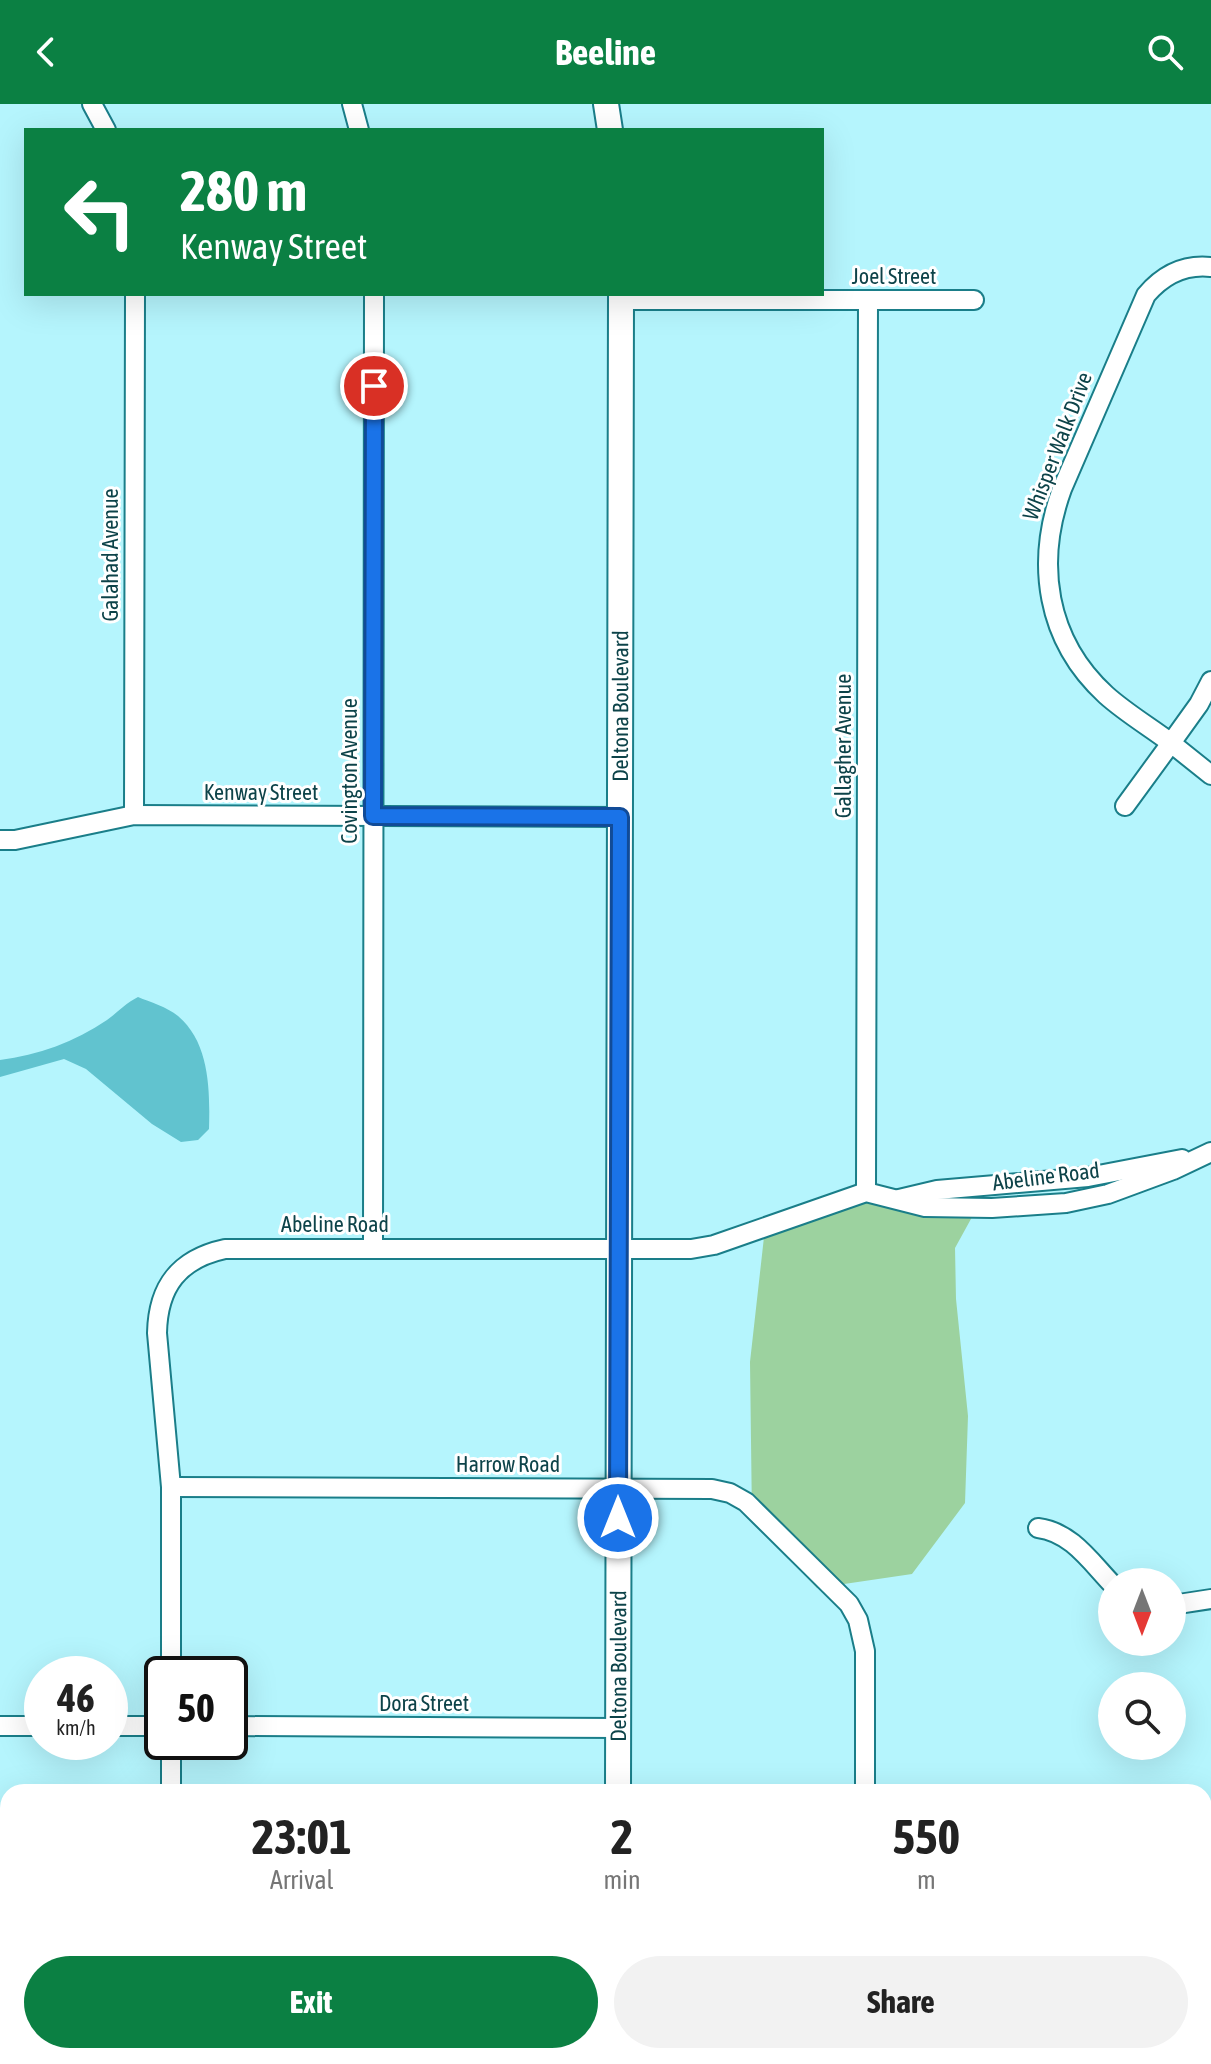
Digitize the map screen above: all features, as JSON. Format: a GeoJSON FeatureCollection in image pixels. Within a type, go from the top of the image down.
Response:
{"type":"FeatureCollection","features":[{"type":"Feature","properties":{"kind":"main road"},"geometry":{"type":"LineString","coordinates":[[606,104],[610,128]]}},
{"type":"Feature","properties":{"kind":"main road","name":"Deltona Boulevard"},"geometry":{"type":"LineString","coordinates":[[618,1784],[621,297]]}},
{"type":"Feature","properties":{"kind":"street"},"geometry":{"type":"LineString","coordinates":[[92,104],[105,128]]}},
{"type":"Feature","properties":{"kind":"street"},"geometry":{"type":"LineString","coordinates":[[352,104],[358,128]]}},
{"type":"Feature","properties":{"kind":"street","name":"Whisper Walk Drive"},"geometry":{"type":"LineString","coordinates":[[1211,267],[1185,268],[1168,275],[1146,295],[1053,513],[1046,566],[1058,622],[1072,653],[1088,675],[1107,696],[1211,775]]}},
{"type":"Feature","properties":{"kind":"street","name":"Galahad Avenue"},"geometry":{"type":"LineString","coordinates":[[134,815],[135,296]]}},
{"type":"Feature","properties":{"kind":"street","name":"Covington Avenue"},"geometry":{"type":"LineString","coordinates":[[373,1248],[374,296]]}},
{"type":"Feature","properties":{"kind":"street","name":"Joel Street"},"geometry":{"type":"LineString","coordinates":[[621,297],[974,300]]}},
{"type":"Feature","properties":{"kind":"street","name":"Gallagher Avenue"},"geometry":{"type":"LineString","coordinates":[[866,1192],[868,300]]}},
{"type":"Feature","properties":{"kind":"street"},"geometry":{"type":"LineString","coordinates":[[1125,806],[1199,704],[1211,681]]}},
{"type":"Feature","properties":{"kind":"street","name":"Kenway Street"},"geometry":{"type":"LineString","coordinates":[[0,840],[15,840],[134,815],[620,817]]}},
{"type":"Feature","properties":{"kind":"street","name":"Abeline Road"},"geometry":{"type":"LineString","coordinates":[[171,1656],[171,1487],[157,1314],[171,1280],[195,1259],[225,1249],[691,1249],[714,1245],[866,1192],[925,1207],[992,1208],[1066,1203],[1108,1194],[1204,1155]]}},
{"type":"Feature","properties":{"kind":"street","name":"Harrow Road"},"geometry":{"type":"LineString","coordinates":[[171,1487],[712,1489],[730,1493],[757,1511],[849,1604],[858,1620],[865,1651],[865,1784]]}},
{"type":"Feature","properties":{"kind":"street"},"geometry":{"type":"LineString","coordinates":[[1038,1528],[1058,1533],[1072,1541],[1098,1569]]}},
{"type":"Feature","properties":{"kind":"street"},"geometry":{"type":"LineString","coordinates":[[1186,1603],[1211,1599]]}},
{"type":"Feature","properties":{"kind":"street"},"geometry":{"type":"LineString","coordinates":[[0,1726],[24,1726]]}},
{"type":"Feature","properties":{"kind":"street","name":"Dora Street"},"geometry":{"type":"LineString","coordinates":[[248,1726],[618,1728]]}},
{"type":"Feature","properties":{"kind":"street"},"geometry":{"type":"LineString","coordinates":[[171,1760],[171,1784]]}},
{"type":"Feature","properties":{"kind":"green space"},"geometry":{"type":"Polygon","coordinates":[[[884,1196],[977,1208],[955,1248],[956,1299],[968,1416],[965,1503],[912,1574],[817,1588],[752,1519],[750,1362],[764,1237],[884,1196]]]}},
{"type":"Feature","properties":{"kind":"water"},"geometry":{"type":"Polygon","coordinates":[[[138,997],[178,1016],[189,1027],[202,1054],[209,1099],[209,1129],[198,1140],[181,1142],[152,1124],[86,1069],[64,1059],[0,1077],[0,1060],[28,1055],[69,1041],[95,1028],[138,997]]]}},
{"type":"Feature","properties":{"kind":"route"},"geometry":{"type":"LineString","coordinates":[[374,386],[373,816],[620,817],[618,1518]]}}]}
